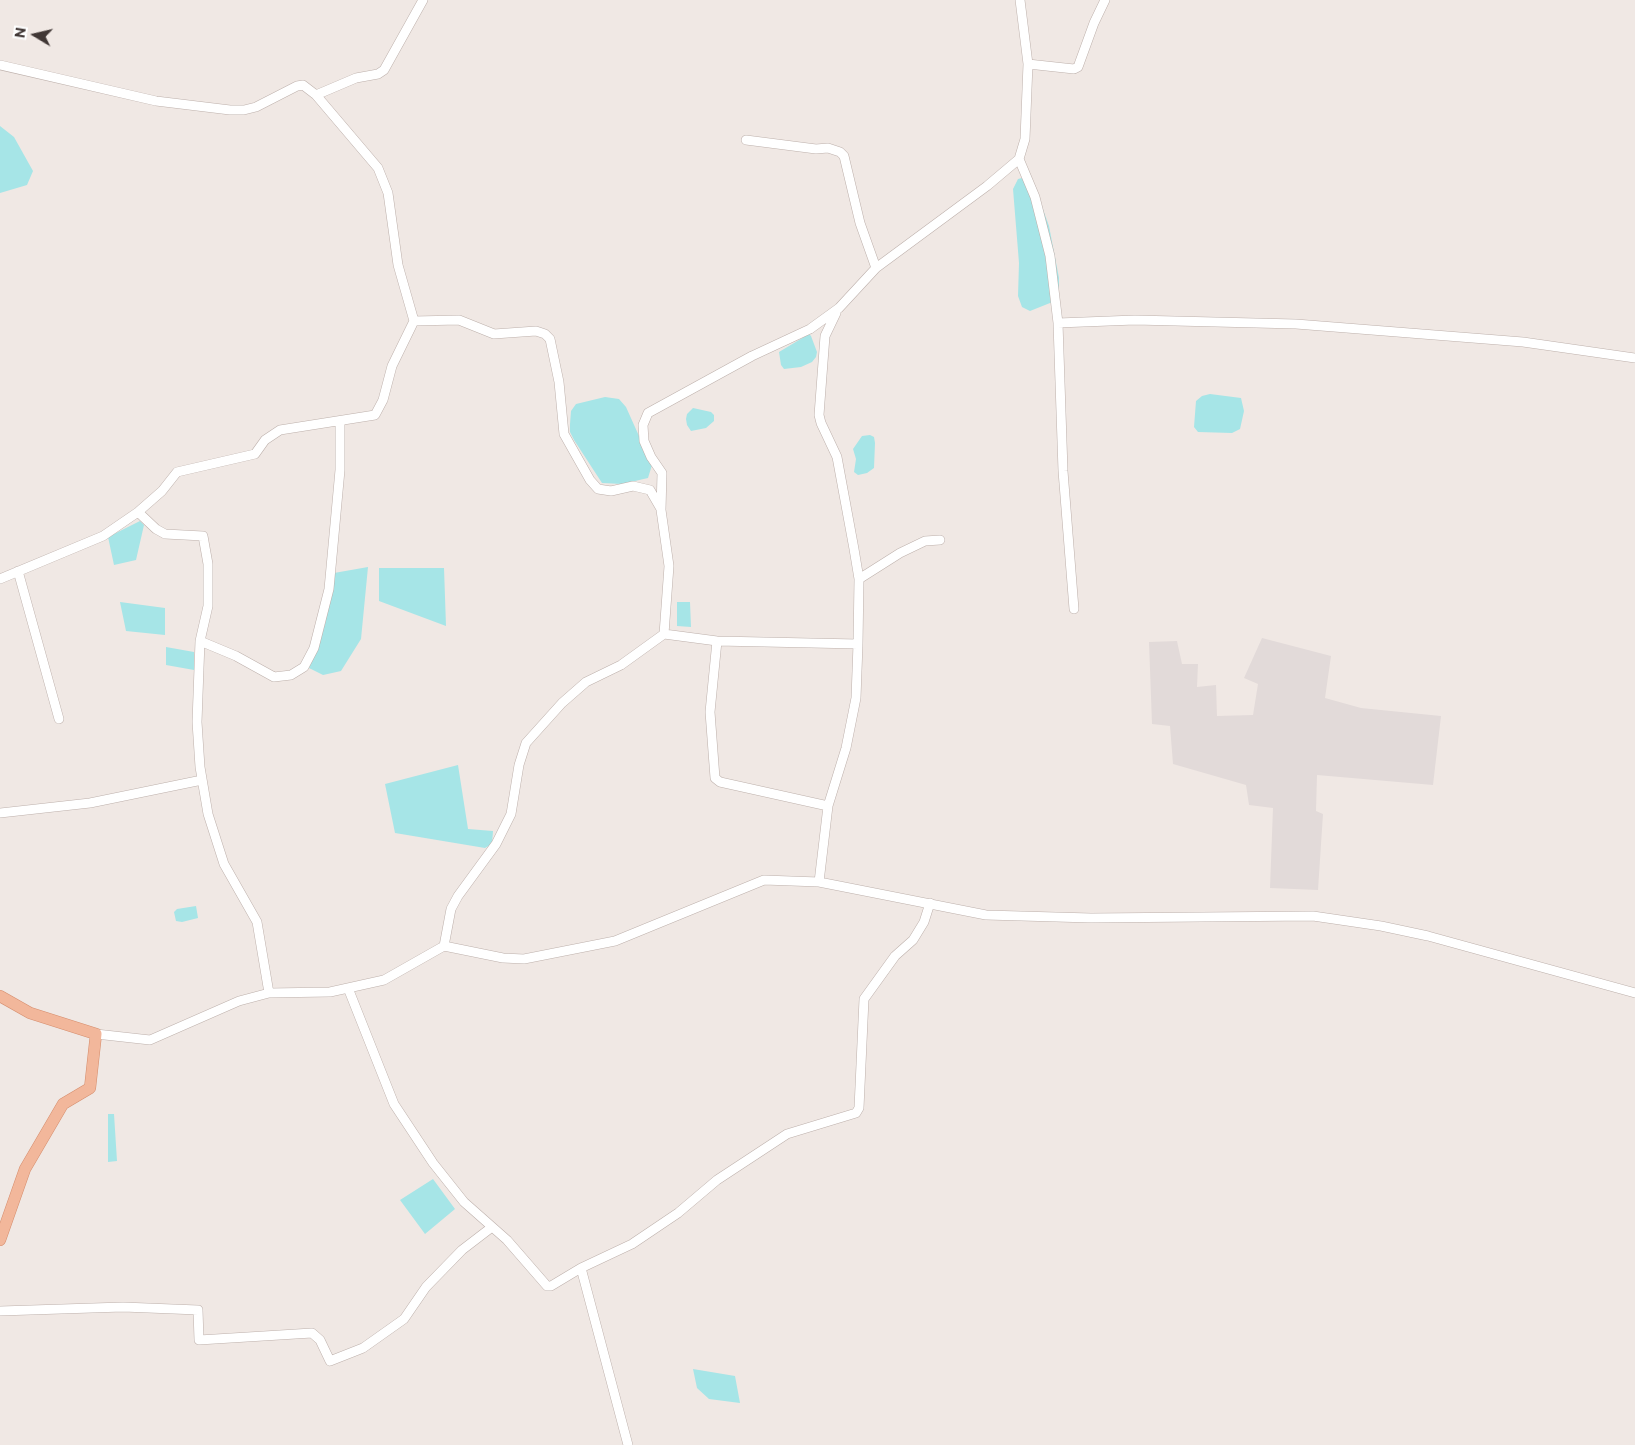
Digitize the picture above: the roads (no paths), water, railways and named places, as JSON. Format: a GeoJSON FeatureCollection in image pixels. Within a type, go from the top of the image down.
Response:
{"type":"FeatureCollection","features":[{"type":"Feature","properties":{"kind":"main road"},"geometry":{"type":"LineString","coordinates":[[0,996],[30,1013],[96,1034],[90,1088],[63,1104],[25,1169],[0,1240]]}},
{"type":"Feature","properties":{"kind":"street"},"geometry":{"type":"LineString","coordinates":[[316,95],[356,78],[378,74],[384,70],[423,0]]}},
{"type":"Feature","properties":{"kind":"street"},"geometry":{"type":"LineString","coordinates":[[819,882],[828,806],[846,748],[854,707],[858,644],[859,579],[837,457],[820,423],[825,336],[830,322],[839,308],[876,268],[1019,160],[1025,139],[1028,64],[1020,0]]}},
{"type":"Feature","properties":{"kind":"street"},"geometry":{"type":"LineString","coordinates":[[1028,64],[1074,69],[1078,67],[1094,23],[1105,0]]}},
{"type":"Feature","properties":{"kind":"street"},"geometry":{"type":"LineString","coordinates":[[0,65],[156,102],[230,110],[256,107],[297,86],[303,85],[316,95],[378,168],[388,193],[398,265],[414,321],[392,366],[383,400],[375,415],[280,430],[265,440],[255,454],[177,472],[162,491],[138,512],[104,536],[0,579]]}},
{"type":"Feature","properties":{"kind":"street"},"geometry":{"type":"LineString","coordinates":[[746,140],[816,149],[828,148],[840,152],[844,156],[860,223],[876,268]]}},
{"type":"Feature","properties":{"kind":"street"},"geometry":{"type":"LineString","coordinates":[[1019,160],[1035,197],[1050,256],[1058,323],[1063,471],[1074,609]]}},
{"type":"Feature","properties":{"kind":"street"},"geometry":{"type":"LineString","coordinates":[[664,634],[669,566],[661,510],[662,473],[651,457],[644,440],[644,425],[648,413],[752,356],[810,329],[839,308]]}},
{"type":"Feature","properties":{"kind":"street"},"geometry":{"type":"LineString","coordinates":[[414,321],[459,320],[494,334],[536,331],[545,334],[550,339],[559,382],[564,434],[590,480],[598,489],[610,491],[633,486],[650,490],[661,510]]}},
{"type":"Feature","properties":{"kind":"street"},"geometry":{"type":"LineString","coordinates":[[1058,323],[1135,320],[1296,324],[1523,342],[1635,358]]}},
{"type":"Feature","properties":{"kind":"street"},"geometry":{"type":"LineString","coordinates":[[200,641],[236,656],[274,676],[291,675],[304,667],[314,648],[329,589],[340,470],[340,421]]}},
{"type":"Feature","properties":{"kind":"street"},"geometry":{"type":"LineString","coordinates":[[138,512],[156,529],[165,534],[204,536],[208,564],[208,606],[200,641],[197,722],[202,780],[208,814],[224,864],[257,922],[269,993]]}},
{"type":"Feature","properties":{"kind":"street"},"geometry":{"type":"LineString","coordinates":[[859,579],[900,553],[925,541],[940,540]]}},
{"type":"Feature","properties":{"kind":"street"},"geometry":{"type":"LineString","coordinates":[[18,571],[59,719]]}},
{"type":"Feature","properties":{"kind":"street"},"geometry":{"type":"LineString","coordinates":[[444,946],[451,910],[458,896],[496,844],[511,814],[519,765],[526,743],[562,703],[586,682],[621,665],[664,634],[718,641],[858,644]]}},
{"type":"Feature","properties":{"kind":"street"},"geometry":{"type":"LineString","coordinates":[[718,641],[710,712],[715,778],[720,782],[828,806]]}},
{"type":"Feature","properties":{"kind":"street"},"geometry":{"type":"LineString","coordinates":[[0,813],[90,803],[202,780]]}},
{"type":"Feature","properties":{"kind":"street"},"geometry":{"type":"LineString","coordinates":[[96,1034],[150,1040],[239,1001],[269,993],[330,992],[384,980],[444,946],[503,958],[524,959],[615,941],[764,880],[819,882],[986,915],[1091,918],[1313,916],[1381,926],[1428,936],[1635,993]]}},
{"type":"Feature","properties":{"kind":"street"},"geometry":{"type":"LineString","coordinates":[[348,988],[394,1104],[433,1163],[464,1202],[507,1240],[547,1286],[551,1286],[581,1268],[632,1244],[678,1213],[716,1180],[787,1134],[856,1113],[859,1108],[864,999],[895,956],[914,940],[924,922],[930,903]]}},
{"type":"Feature","properties":{"kind":"street"},"geometry":{"type":"LineString","coordinates":[[0,1311],[123,1307],[198,1310],[199,1340],[264,1334],[312,1334],[320,1340],[330,1361],[363,1348],[404,1319],[426,1287],[462,1250],[492,1227]]}},
{"type":"Feature","properties":{"kind":"street"},"geometry":{"type":"LineString","coordinates":[[581,1268],[628,1445]]}},
{"type":"Feature","properties":{"kind":"water"},"geometry":{"type":"Polygon","coordinates":[[[0,126],[14,137],[33,171],[27,185],[0,193],[0,126]]]}},
{"type":"Feature","properties":{"kind":"water"},"geometry":{"type":"Polygon","coordinates":[[[1026,177],[1036,190],[1049,226],[1059,278],[1059,290],[1055,301],[1030,311],[1022,307],[1018,296],[1019,263],[1013,189],[1018,179],[1026,177]]]}},
{"type":"Feature","properties":{"kind":"water"},"geometry":{"type":"Polygon","coordinates":[[[809,334],[817,352],[816,357],[812,362],[801,367],[784,369],[781,365],[779,352],[809,334]]]}},
{"type":"Feature","properties":{"kind":"water"},"geometry":{"type":"Polygon","coordinates":[[[1210,394],[1241,398],[1244,411],[1240,429],[1232,433],[1198,432],[1194,427],[1196,401],[1202,396],[1210,394]]]}},
{"type":"Feature","properties":{"kind":"water"},"geometry":{"type":"Polygon","coordinates":[[[605,397],[619,399],[626,407],[652,465],[648,478],[622,484],[602,483],[574,440],[570,432],[570,424],[571,411],[576,404],[605,397]]]}},
{"type":"Feature","properties":{"kind":"water"},"geometry":{"type":"Polygon","coordinates":[[[693,408],[711,412],[714,415],[714,421],[706,428],[691,431],[686,419],[687,414],[693,408]]]}},
{"type":"Feature","properties":{"kind":"water"},"geometry":{"type":"Polygon","coordinates":[[[870,435],[874,437],[875,443],[874,468],[867,473],[858,475],[854,472],[856,459],[853,449],[862,436],[870,435]]]}},
{"type":"Feature","properties":{"kind":"water"},"geometry":{"type":"Polygon","coordinates":[[[140,521],[144,525],[136,560],[114,565],[108,537],[140,521]]]}},
{"type":"Feature","properties":{"kind":"water"},"geometry":{"type":"Polygon","coordinates":[[[368,567],[361,639],[341,671],[323,675],[309,668],[325,624],[334,573],[368,567]]]}},
{"type":"Feature","properties":{"kind":"water"},"geometry":{"type":"Polygon","coordinates":[[[379,568],[444,568],[446,626],[379,601],[379,568]]]}},
{"type":"Feature","properties":{"kind":"water"},"geometry":{"type":"Polygon","coordinates":[[[120,602],[165,608],[165,635],[126,631],[120,602]]]}},
{"type":"Feature","properties":{"kind":"water"},"geometry":{"type":"Polygon","coordinates":[[[677,602],[690,602],[691,627],[677,626],[677,602]]]}},
{"type":"Feature","properties":{"kind":"water"},"geometry":{"type":"Polygon","coordinates":[[[166,647],[194,652],[194,670],[166,665],[166,647]]]}},
{"type":"Feature","properties":{"kind":"water"},"geometry":{"type":"Polygon","coordinates":[[[458,765],[468,829],[493,831],[492,844],[485,848],[395,833],[385,784],[458,765]]]}},
{"type":"Feature","properties":{"kind":"water"},"geometry":{"type":"Polygon","coordinates":[[[196,906],[198,918],[182,922],[176,921],[174,912],[177,909],[196,906]]]}},
{"type":"Feature","properties":{"kind":"water"},"geometry":{"type":"Polygon","coordinates":[[[108,1114],[114,1114],[117,1161],[108,1162],[108,1114]]]}},
{"type":"Feature","properties":{"kind":"water"},"geometry":{"type":"Polygon","coordinates":[[[433,1179],[455,1209],[425,1234],[400,1200],[433,1179]]]}},
{"type":"Feature","properties":{"kind":"water"},"geometry":{"type":"Polygon","coordinates":[[[693,1369],[735,1376],[740,1403],[709,1399],[697,1388],[693,1369]]]}}]}
